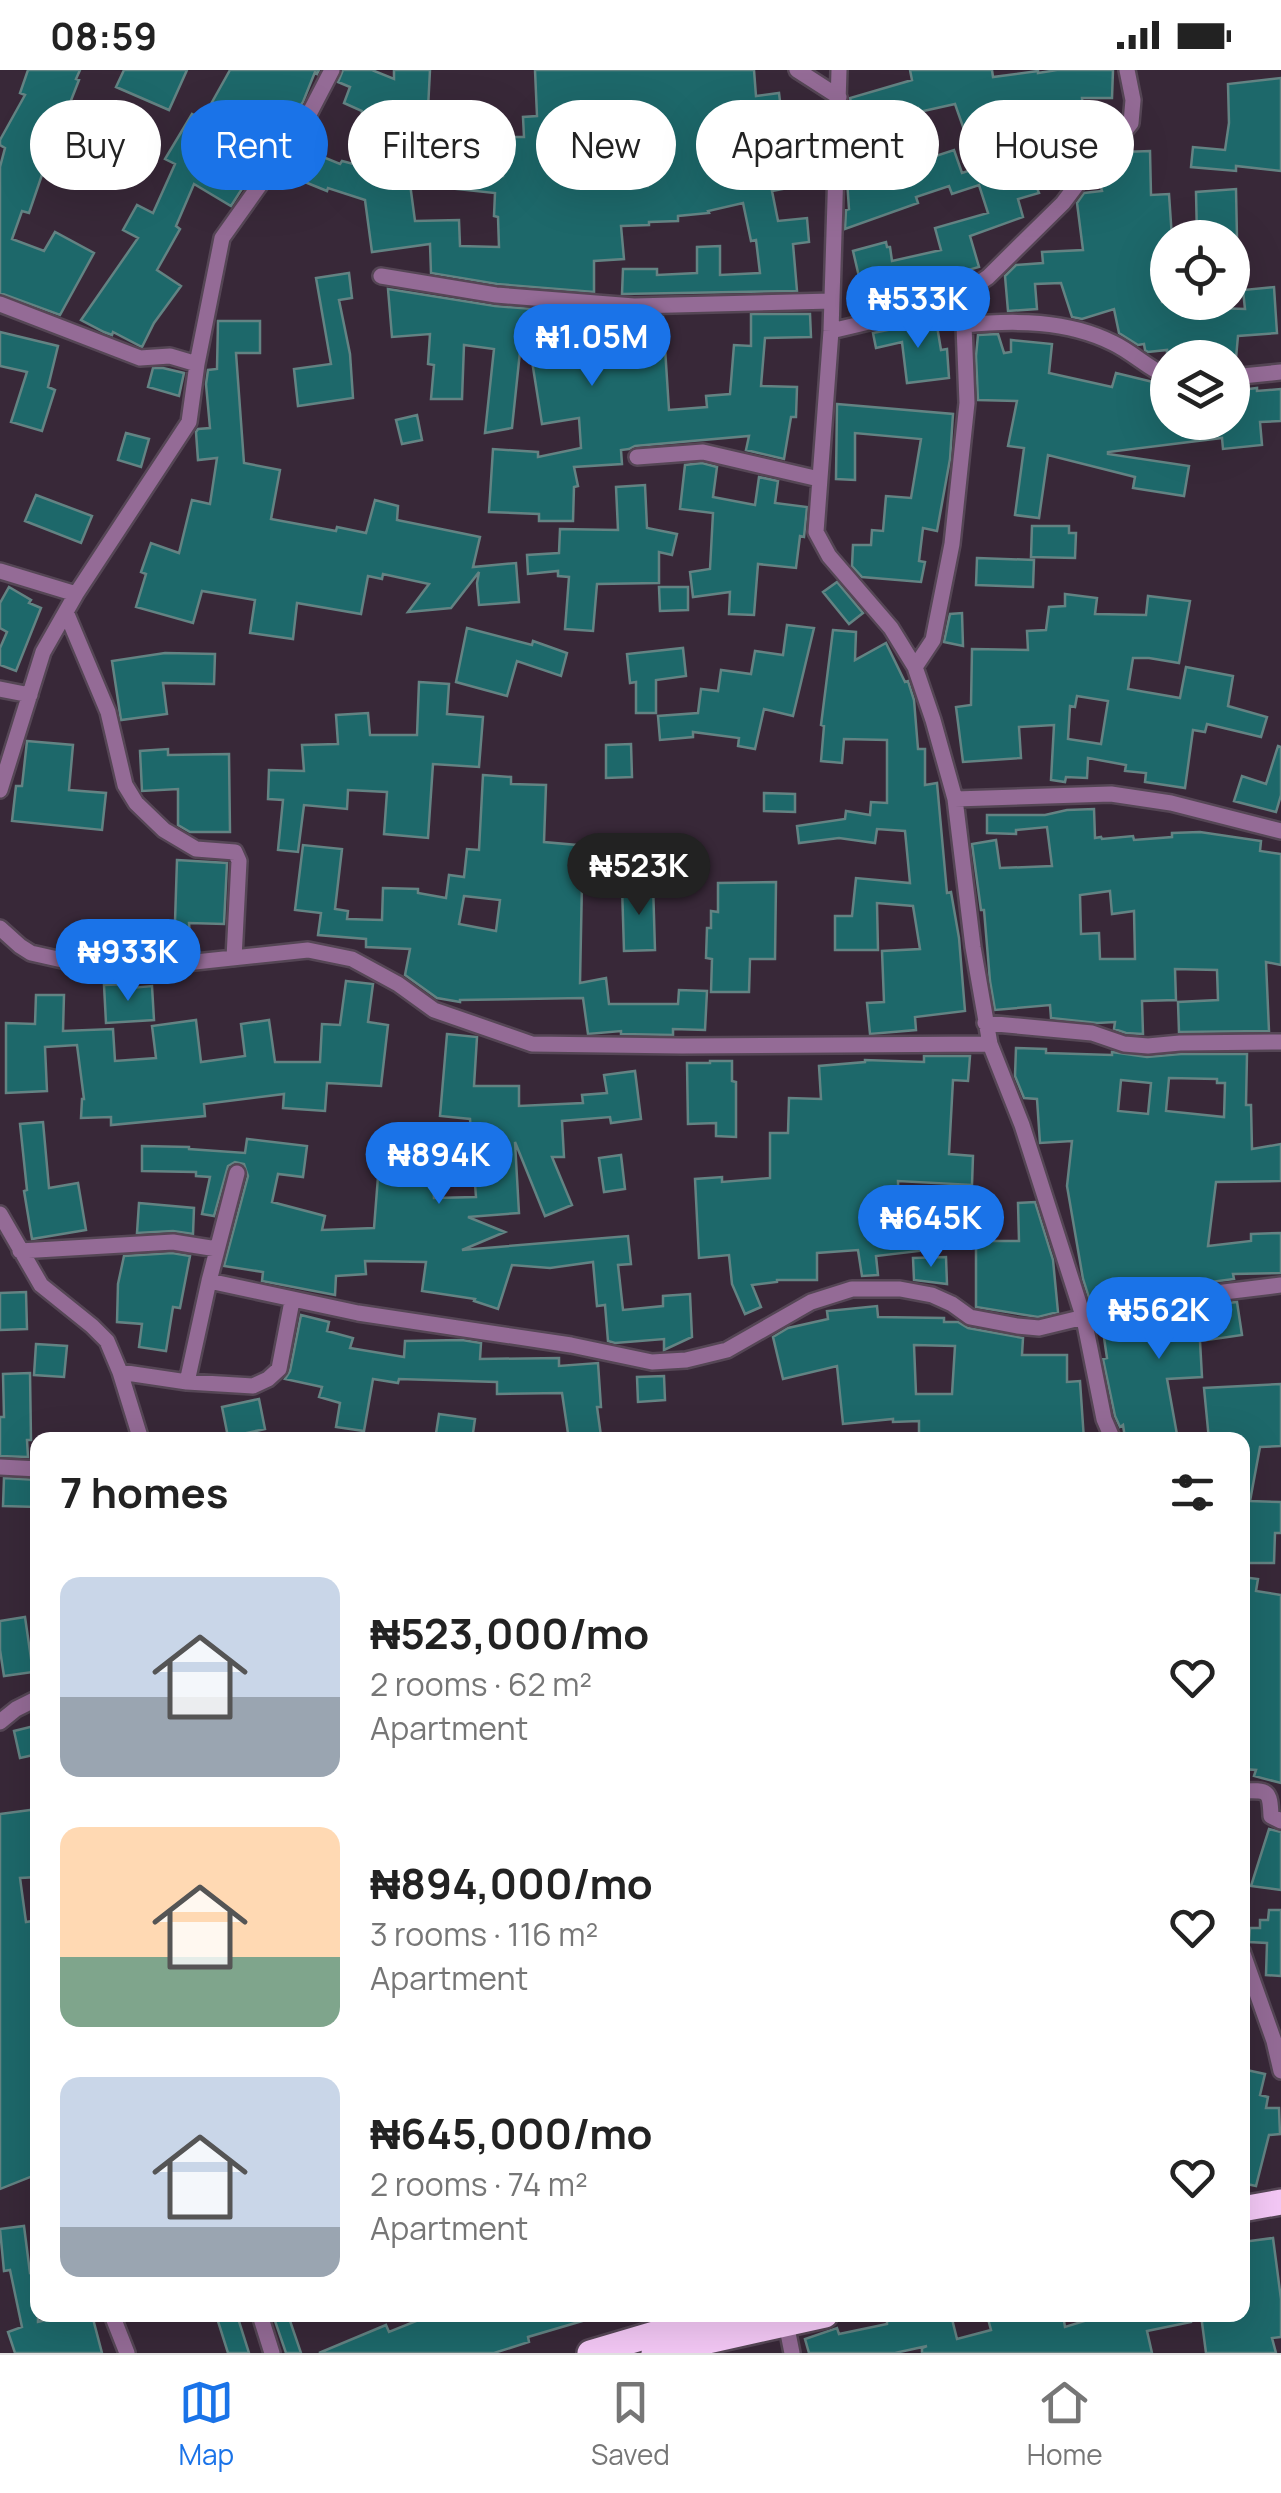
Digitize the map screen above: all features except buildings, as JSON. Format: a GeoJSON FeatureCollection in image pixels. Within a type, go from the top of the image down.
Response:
{"type":"FeatureCollection","features":[{"type":"Feature","properties":{"kind":"highway"},"geometry":{"type":"LineString","coordinates":[[1250,2208],[1281,2202]]}},
{"type":"Feature","properties":{"kind":"highway"},"geometry":{"type":"LineString","coordinates":[[1250,2223],[1281,2218]]}},
{"type":"Feature","properties":{"kind":"highway"},"geometry":{"type":"LineString","coordinates":[[590,2353],[705,2322]]}},
{"type":"Feature","properties":{"kind":"highway"},"geometry":{"type":"LineString","coordinates":[[654,2353],[795,2322]]}},
{"type":"Feature","properties":{"kind":"street"},"geometry":{"type":"LineString","coordinates":[[0,790],[43,652],[76,594],[189,422],[222,238],[306,120],[332,70]]}},
{"type":"Feature","properties":{"kind":"street"},"geometry":{"type":"LineString","coordinates":[[796,70],[839,96]]}},
{"type":"Feature","properties":{"kind":"street"},"geometry":{"type":"LineString","coordinates":[[839,70],[832,302],[816,532],[829,556],[891,628],[915,667],[955,799],[984,1023],[1022,1126],[1084,1319],[1110,1432]]}},
{"type":"Feature","properties":{"kind":"street"},"geometry":{"type":"LineString","coordinates":[[830,331],[960,296],[988,278],[1063,203],[1130,123],[1132,100],[1127,70]]}},
{"type":"Feature","properties":{"kind":"street"},"geometry":{"type":"LineString","coordinates":[[381,276],[496,295],[634,306],[832,302]]}},
{"type":"Feature","properties":{"kind":"street"},"geometry":{"type":"LineString","coordinates":[[915,667],[933,640],[952,544],[967,403],[960,296]]}},
{"type":"Feature","properties":{"kind":"street"},"geometry":{"type":"LineString","coordinates":[[0,304],[140,358],[170,356],[198,364]]}},
{"type":"Feature","properties":{"kind":"street"},"geometry":{"type":"LineString","coordinates":[[964,325],[1002,322],[1078,329],[1114,343],[1150,365]]}},
{"type":"Feature","properties":{"kind":"street"},"geometry":{"type":"LineString","coordinates":[[1250,375],[1281,372]]}},
{"type":"Feature","properties":{"kind":"street"},"geometry":{"type":"LineString","coordinates":[[637,456],[703,452],[820,479]]}},
{"type":"Feature","properties":{"kind":"street"},"geometry":{"type":"LineString","coordinates":[[0,570],[76,594]]}},
{"type":"Feature","properties":{"kind":"street"},"geometry":{"type":"LineString","coordinates":[[66,612],[108,712],[125,785],[136,803],[164,830],[196,850],[235,852],[238,856],[234,958]]}},
{"type":"Feature","properties":{"kind":"street"},"geometry":{"type":"LineString","coordinates":[[0,690],[30,695]]}},
{"type":"Feature","properties":{"kind":"street"},"geometry":{"type":"LineString","coordinates":[[955,799],[1111,794],[1171,803],[1281,831]]}},
{"type":"Feature","properties":{"kind":"street"},"geometry":{"type":"LineString","coordinates":[[0,928],[32,953],[111,971],[308,950],[352,958],[434,1010],[532,1044],[990,1044]]}},
{"type":"Feature","properties":{"kind":"street"},"geometry":{"type":"LineString","coordinates":[[984,1023],[1092,1034],[1124,1044],[1148,1046],[1180,1042],[1281,1042]]}},
{"type":"Feature","properties":{"kind":"street"},"geometry":{"type":"LineString","coordinates":[[187,1382],[237,1173]]}},
{"type":"Feature","properties":{"kind":"street"},"geometry":{"type":"LineString","coordinates":[[0,1214],[41,1285],[107,1341],[139,1432]]}},
{"type":"Feature","properties":{"kind":"street"},"geometry":{"type":"LineString","coordinates":[[20,1251],[173,1242],[217,1248]]}},
{"type":"Feature","properties":{"kind":"street"},"geometry":{"type":"LineString","coordinates":[[208,1282],[358,1313],[572,1345],[652,1362],[686,1360],[727,1350],[811,1302],[852,1289],[900,1289],[932,1295],[970,1317],[1039,1328],[1150,1301],[1281,1284]]}},
{"type":"Feature","properties":{"kind":"street"},"geometry":{"type":"LineString","coordinates":[[120,1372],[253,1386],[279,1369],[292,1301]]}},
{"type":"Feature","properties":{"kind":"street"},"geometry":{"type":"LineString","coordinates":[[0,1467],[30,1469]]}},
{"type":"Feature","properties":{"kind":"street"},"geometry":{"type":"LineString","coordinates":[[0,1722],[30,1702]]}},
{"type":"Feature","properties":{"kind":"street"},"geometry":{"type":"LineString","coordinates":[[1250,1791],[1267,1792],[1271,1816],[1281,1820]]}},
{"type":"Feature","properties":{"kind":"street"},"geometry":{"type":"LineString","coordinates":[[1250,1974],[1281,2071]]}},
{"type":"Feature","properties":{"kind":"street"},"geometry":{"type":"LineString","coordinates":[[115,2322],[127,2353]]}},
{"type":"Feature","properties":{"kind":"street"},"geometry":{"type":"LineString","coordinates":[[262,2322],[272,2353]]}},
{"type":"Feature","properties":{"kind":"street"},"geometry":{"type":"LineString","coordinates":[[786,2324],[792,2353]]}}]}
